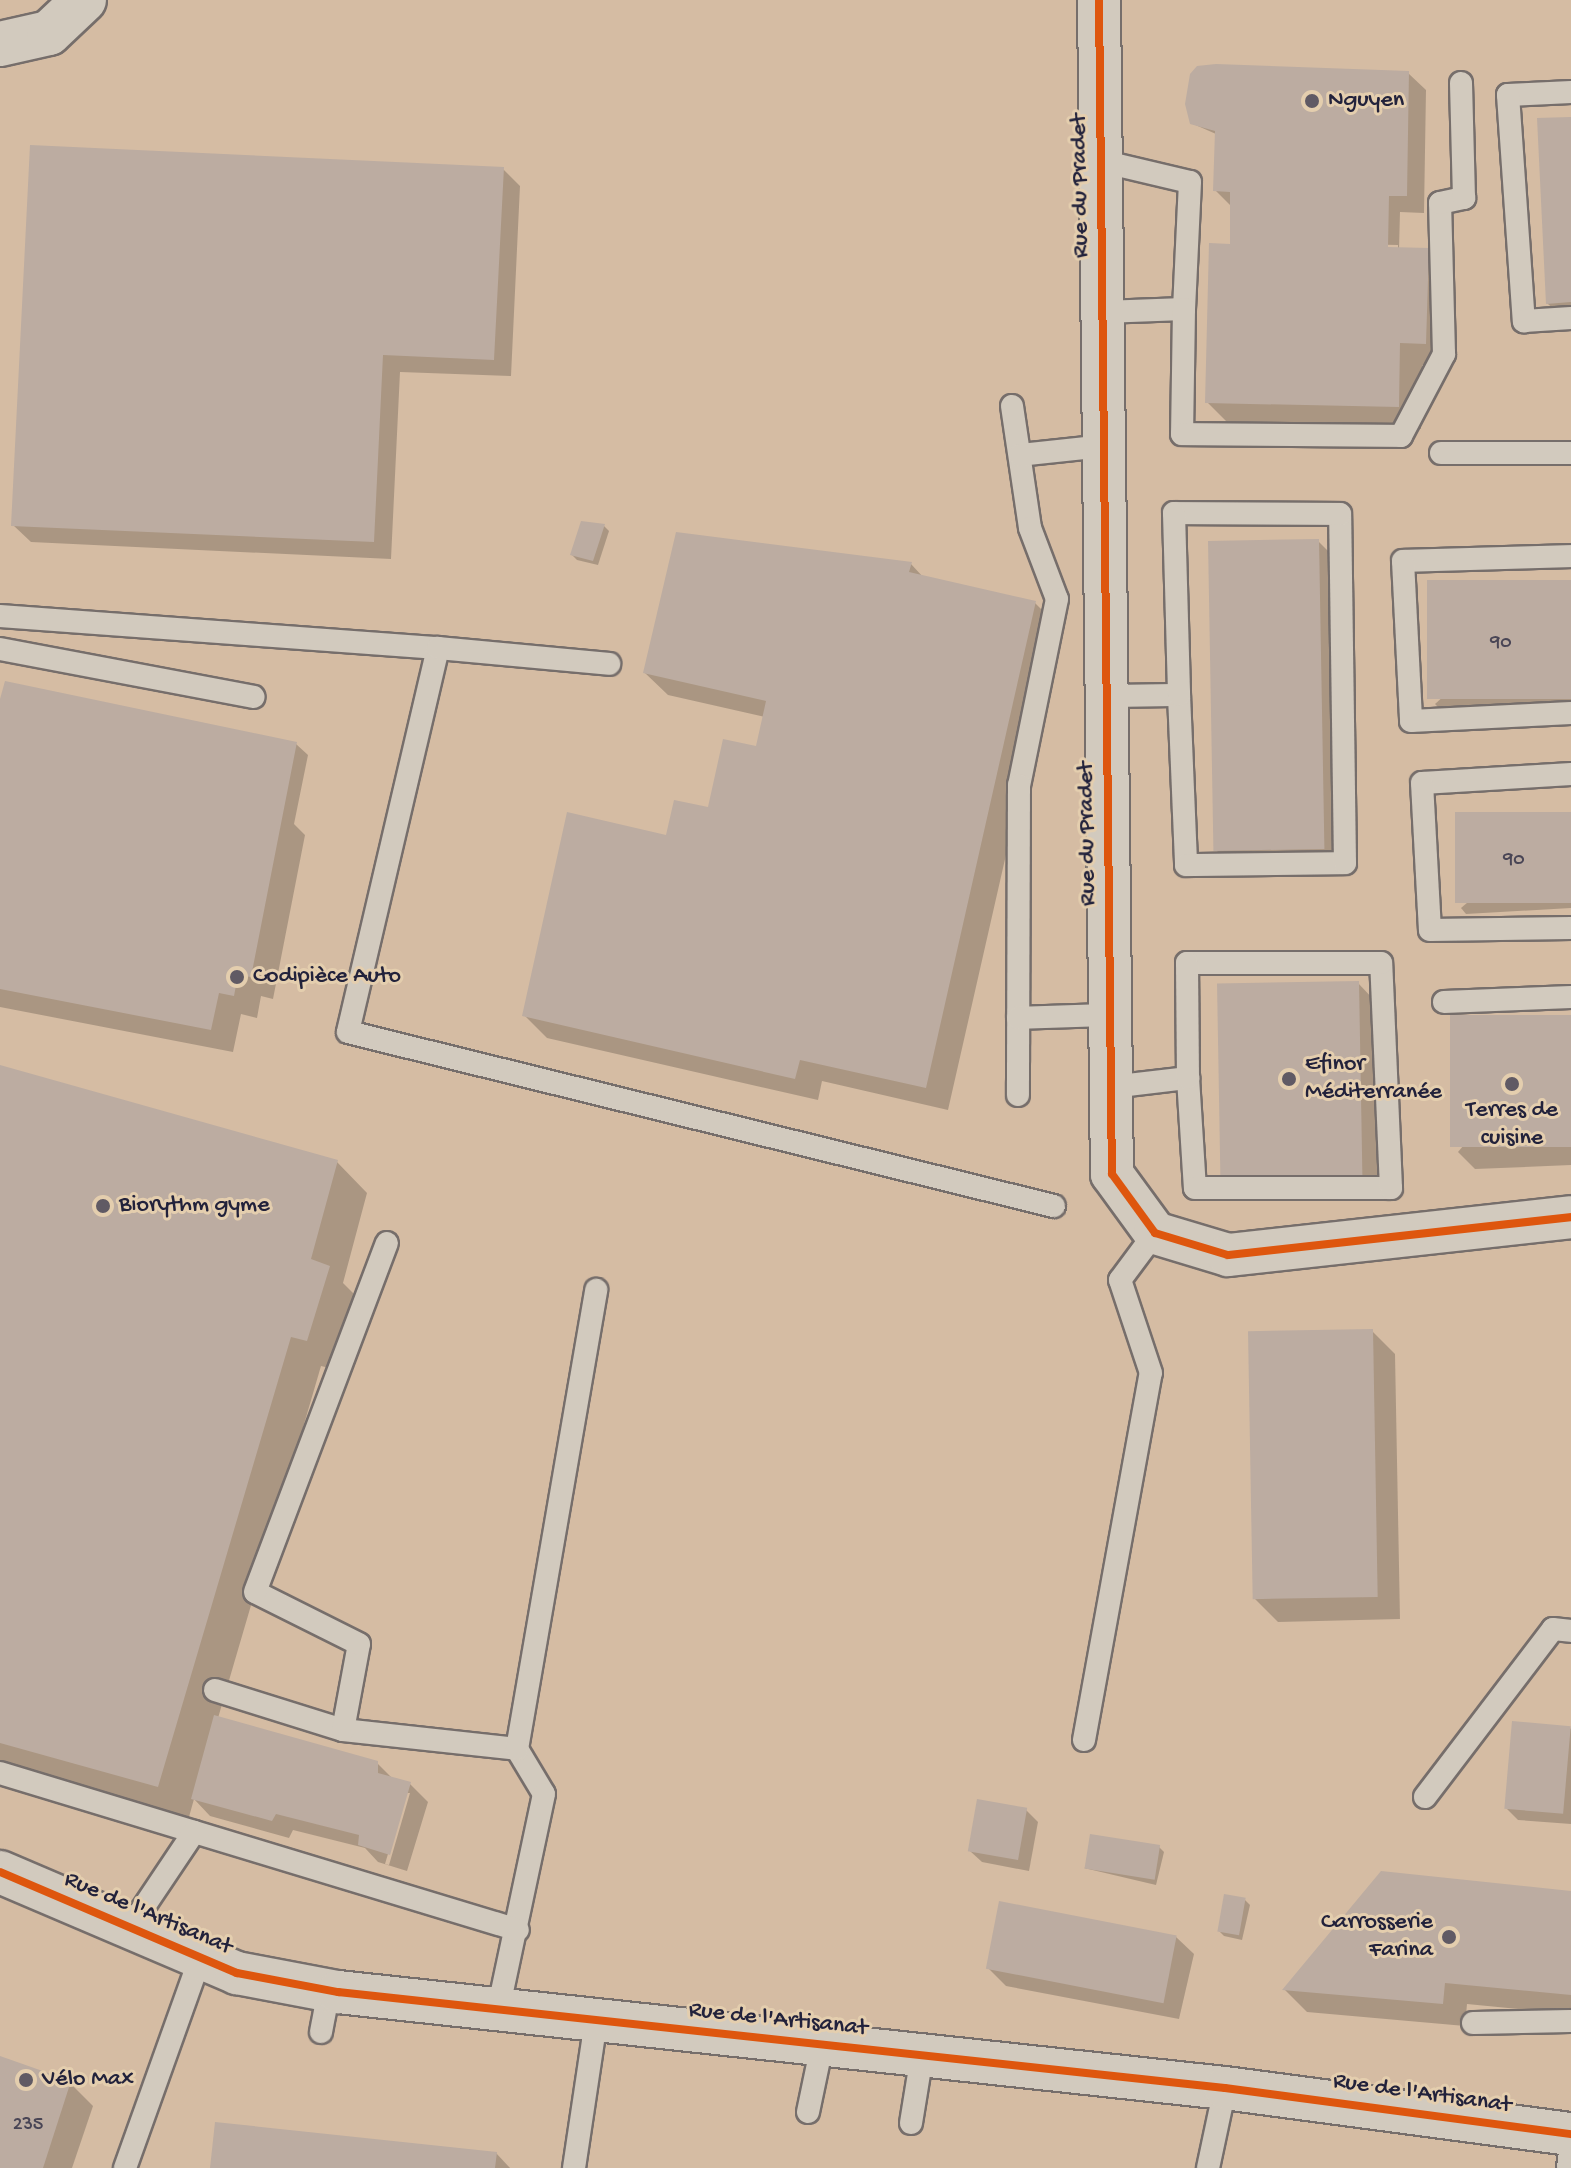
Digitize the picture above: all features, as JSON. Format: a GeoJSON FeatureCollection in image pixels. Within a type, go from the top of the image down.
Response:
{"type":"FeatureCollection","features":[{"type":"Feature","properties":{"kind":"street","name":"Rue du Pradet"},"geometry":{"type":"LineString","coordinates":[[1099,0],[1112,1174],[1155,1233]]}},
{"type":"Feature","properties":{"kind":"street"},"geometry":{"type":"LineString","coordinates":[[5,49],[49,33],[90,4]]}},
{"type":"Feature","properties":{"kind":"street"},"geometry":{"type":"LineString","coordinates":[[1155,1233],[1228,1255],[1571,1217]]}},
{"type":"Feature","properties":{"kind":"street","name":"Rue de l'Artisanat"},"geometry":{"type":"LineString","coordinates":[[0,1872],[237,1973],[329,1990],[1225,2088],[1571,2134]]}},
{"type":"Feature","properties":{"kind":"lane"},"geometry":{"type":"LineString","coordinates":[[1101,161],[1190,182],[1182,434],[1401,436],[1444,354],[1440,203],[1464,198],[1461,83]]}},
{"type":"Feature","properties":{"kind":"lane"},"geometry":{"type":"LineString","coordinates":[[1571,92],[1508,95],[1524,321],[1571,318]]}},
{"type":"Feature","properties":{"kind":"lane"},"geometry":{"type":"LineString","coordinates":[[1103,312],[1184,309]]}},
{"type":"Feature","properties":{"kind":"lane"},"geometry":{"type":"LineString","coordinates":[[1012,406],[1030,528],[1057,599],[1019,785],[1018,1095]]}},
{"type":"Feature","properties":{"kind":"lane"},"geometry":{"type":"LineString","coordinates":[[1020,455],[1104,446]]}},
{"type":"Feature","properties":{"kind":"lane"},"geometry":{"type":"LineString","coordinates":[[1441,453],[1571,453]]}},
{"type":"Feature","properties":{"kind":"lane"},"geometry":{"type":"LineString","coordinates":[[1174,513],[1340,514],[1345,863],[1186,865],[1179,695],[1174,513]]}},
{"type":"Feature","properties":{"kind":"lane"},"geometry":{"type":"LineString","coordinates":[[1571,556],[1403,561],[1411,721],[1571,713]]}},
{"type":"Feature","properties":{"kind":"lane"},"geometry":{"type":"LineString","coordinates":[[0,616],[438,648],[609,664]]}},
{"type":"Feature","properties":{"kind":"lane"},"geometry":{"type":"LineString","coordinates":[[438,648],[348,1032],[1054,1206]]}},
{"type":"Feature","properties":{"kind":"lane"},"geometry":{"type":"LineString","coordinates":[[0,649],[254,697]]}},
{"type":"Feature","properties":{"kind":"lane"},"geometry":{"type":"LineString","coordinates":[[1107,696],[1179,695]]}},
{"type":"Feature","properties":{"kind":"lane"},"geometry":{"type":"LineString","coordinates":[[1571,774],[1422,783],[1430,930],[1571,928]]}},
{"type":"Feature","properties":{"kind":"lane"},"geometry":{"type":"LineString","coordinates":[[1187,963],[1381,963],[1391,1188],[1195,1188],[1188,1078],[1187,963]]}},
{"type":"Feature","properties":{"kind":"lane"},"geometry":{"type":"LineString","coordinates":[[1444,1002],[1571,997]]}},
{"type":"Feature","properties":{"kind":"lane"},"geometry":{"type":"LineString","coordinates":[[1018,1018],[1110,1015]]}},
{"type":"Feature","properties":{"kind":"lane"},"geometry":{"type":"LineString","coordinates":[[1111,1087],[1188,1078]]}},
{"type":"Feature","properties":{"kind":"lane"},"geometry":{"type":"LineString","coordinates":[[1084,1740],[1151,1373],[1120,1280],[1155,1233]]}},
{"type":"Feature","properties":{"kind":"lane"},"geometry":{"type":"LineString","coordinates":[[343,1730],[359,1644],[255,1592],[387,1243]]}},
{"type":"Feature","properties":{"kind":"lane"},"geometry":{"type":"LineString","coordinates":[[498,2010],[518,1930],[544,1794],[517,1749],[596,1290]]}},
{"type":"Feature","properties":{"kind":"lane"},"geometry":{"type":"LineString","coordinates":[[1425,1797],[1553,1629],[1571,1631]]}},
{"type":"Feature","properties":{"kind":"lane"},"geometry":{"type":"LineString","coordinates":[[215,1690],[343,1730],[517,1749]]}},
{"type":"Feature","properties":{"kind":"lane"},"geometry":{"type":"LineString","coordinates":[[0,1773],[518,1930]]}},
{"type":"Feature","properties":{"kind":"lane"},"geometry":{"type":"LineString","coordinates":[[129,1929],[194,1832]]}},
{"type":"Feature","properties":{"kind":"lane"},"geometry":{"type":"LineString","coordinates":[[125,2168],[200,1958]]}},
{"type":"Feature","properties":{"kind":"lane"},"geometry":{"type":"LineString","coordinates":[[321,2032],[329,1990]]}},
{"type":"Feature","properties":{"kind":"lane"},"geometry":{"type":"LineString","coordinates":[[574,2168],[596,2020]]}},
{"type":"Feature","properties":{"kind":"lane"},"geometry":{"type":"LineString","coordinates":[[1473,2023],[1571,2021]]}},
{"type":"Feature","properties":{"kind":"lane"},"geometry":{"type":"LineString","coordinates":[[808,2112],[822,2045]]}},
{"type":"Feature","properties":{"kind":"lane"},"geometry":{"type":"LineString","coordinates":[[911,2123],[922,2055]]}},
{"type":"Feature","properties":{"kind":"lane"},"geometry":{"type":"LineString","coordinates":[[1208,2168],[1225,2088]]}},
{"type":"Feature","properties":{"kind":"lane"},"geometry":{"type":"LineString","coordinates":[[1568,2168],[1571,2145]]}},
{"type":"Feature","properties":{"kind":"shaded area"},"geometry":{"type":"Polygon","coordinates":[[[0,0],[1571,0],[1571,2168],[0,2168],[0,0]]]}},
{"type":"Feature","properties":{"kind":"building"},"geometry":{"type":"Polygon","coordinates":[[[1216,64],[1409,71],[1407,196],[1389,196],[1388,247],[1429,248],[1426,344],[1400,343],[1399,407],[1205,403],[1209,243],[1230,244],[1230,192],[1213,191],[1215,131],[1190,124],[1185,104],[1190,74],[1197,66],[1216,64]]]}},
{"type":"Feature","properties":{"kind":"building"},"geometry":{"type":"Polygon","coordinates":[[[1571,117],[1571,302],[1546,304],[1537,118],[1571,117]]]}},
{"type":"Feature","properties":{"kind":"building"},"geometry":{"type":"Polygon","coordinates":[[[30,145],[504,167],[494,360],[383,355],[374,542],[11,526],[30,145]]]}},
{"type":"Feature","properties":{"kind":"building"},"geometry":{"type":"Polygon","coordinates":[[[581,521],[605,524],[593,561],[570,555],[581,521]]]}},
{"type":"Feature","properties":{"kind":"building"},"geometry":{"type":"Polygon","coordinates":[[[676,532],[912,562],[909,572],[1036,601],[926,1088],[800,1060],[795,1079],[522,1016],[567,812],[666,835],[674,800],[708,807],[723,739],[756,746],[766,701],[643,673],[676,532]]]}},
{"type":"Feature","properties":{"kind":"building"},"geometry":{"type":"Polygon","coordinates":[[[1319,539],[1324,849],[1213,851],[1208,541],[1319,539]]]}},
{"type":"Feature","properties":{"kind":"building"},"geometry":{"type":"Polygon","coordinates":[[[1427,580],[1571,580],[1571,699],[1427,699],[1427,580]]]}},
{"type":"Feature","properties":{"kind":"building"},"geometry":{"type":"Polygon","coordinates":[[[5,681],[297,742],[251,977],[238,975],[234,996],[219,993],[211,1030],[0,989],[0,699],[5,681]]]}},
{"type":"Feature","properties":{"kind":"building"},"geometry":{"type":"Polygon","coordinates":[[[1455,812],[1571,812],[1571,903],[1455,903],[1455,812]]]}},
{"type":"Feature","properties":{"kind":"building","name":"Efinor Méditerranée"},"geometry":{"type":"Polygon","coordinates":[[[1359,981],[1362,1175],[1220,1177],[1217,983],[1359,981]]]}},
{"type":"Feature","properties":{"kind":"building","name":"Terres de cuisine"},"geometry":{"type":"Polygon","coordinates":[[[1450,1015],[1571,1015],[1571,1147],[1450,1147],[1450,1015]]]}},
{"type":"Feature","properties":{"kind":"building"},"geometry":{"type":"Polygon","coordinates":[[[0,1065],[338,1160],[311,1259],[330,1266],[307,1341],[291,1337],[158,1787],[0,1743],[0,1065]]]}},
{"type":"Feature","properties":{"kind":"building"},"geometry":{"type":"Polygon","coordinates":[[[1373,1329],[1378,1597],[1253,1599],[1248,1331],[1373,1329]]]}},
{"type":"Feature","properties":{"kind":"building"},"geometry":{"type":"Polygon","coordinates":[[[214,1715],[378,1761],[378,1773],[411,1782],[390,1855],[358,1845],[359,1835],[276,1814],[272,1821],[191,1799],[214,1715]]]}},
{"type":"Feature","properties":{"kind":"building"},"geometry":{"type":"Polygon","coordinates":[[[1512,1721],[1571,1726],[1563,1814],[1504,1809],[1512,1721]]]}},
{"type":"Feature","properties":{"kind":"building"},"geometry":{"type":"Polygon","coordinates":[[[977,1799],[1027,1808],[1018,1860],[968,1851],[977,1799]]]}},
{"type":"Feature","properties":{"kind":"building"},"geometry":{"type":"Polygon","coordinates":[[[1090,1834],[1160,1845],[1155,1880],[1085,1869],[1090,1834]]]}},
{"type":"Feature","properties":{"kind":"building","name":"Carrosserie Farina"},"geometry":{"type":"Polygon","coordinates":[[[1381,1871],[1571,1891],[1571,1995],[1445,1983],[1443,2004],[1282,1990],[1381,1871]]]}},
{"type":"Feature","properties":{"kind":"building"},"geometry":{"type":"Polygon","coordinates":[[[1224,1894],[1246,1898],[1239,1935],[1217,1931],[1224,1894]]]}},
{"type":"Feature","properties":{"kind":"building"},"geometry":{"type":"Polygon","coordinates":[[[999,1901],[1177,1936],[1164,2003],[986,1969],[999,1901]]]}},
{"type":"Feature","properties":{"kind":"building"},"geometry":{"type":"Polygon","coordinates":[[[0,2056],[71,2081],[43,2168],[0,2168],[0,2056]]]}},
{"type":"Feature","properties":{"kind":"building"},"geometry":{"type":"Polygon","coordinates":[[[215,2122],[497,2152],[495,2168],[210,2168],[215,2122]]]}},
{"type":"Feature","properties":{"kind":"cycle path"},"geometry":{"type":"LineString","coordinates":[[1099,0],[1112,1174],[1155,1233],[1228,1255],[1571,1217]]}},
{"type":"Feature","properties":{"kind":"cycle path"},"geometry":{"type":"LineString","coordinates":[[0,1872],[237,1973],[338,1992],[1225,2088],[1571,2134]]}},
{"type":"Feature","properties":{"kind":"place","name":"Nguyen"},"geometry":{"type":"Point","coordinates":[1312,101]}},
{"type":"Feature","properties":{"kind":"place","name":"Codipièce Auto"},"geometry":{"type":"Point","coordinates":[237,977]}},
{"type":"Feature","properties":{"kind":"place","name":"Efinor Méditerranée"},"geometry":{"type":"Point","coordinates":[1289,1079]}},
{"type":"Feature","properties":{"kind":"place","name":"Terres de cuisine"},"geometry":{"type":"Point","coordinates":[1512,1084]}},
{"type":"Feature","properties":{"kind":"place","name":"Biorythm gyme"},"geometry":{"type":"Point","coordinates":[103,1206]}},
{"type":"Feature","properties":{"kind":"place","name":"Carrosserie Farina"},"geometry":{"type":"Point","coordinates":[1449,1937]}},
{"type":"Feature","properties":{"kind":"place","name":"Vélo Max"},"geometry":{"type":"Point","coordinates":[26,2080]}}]}
